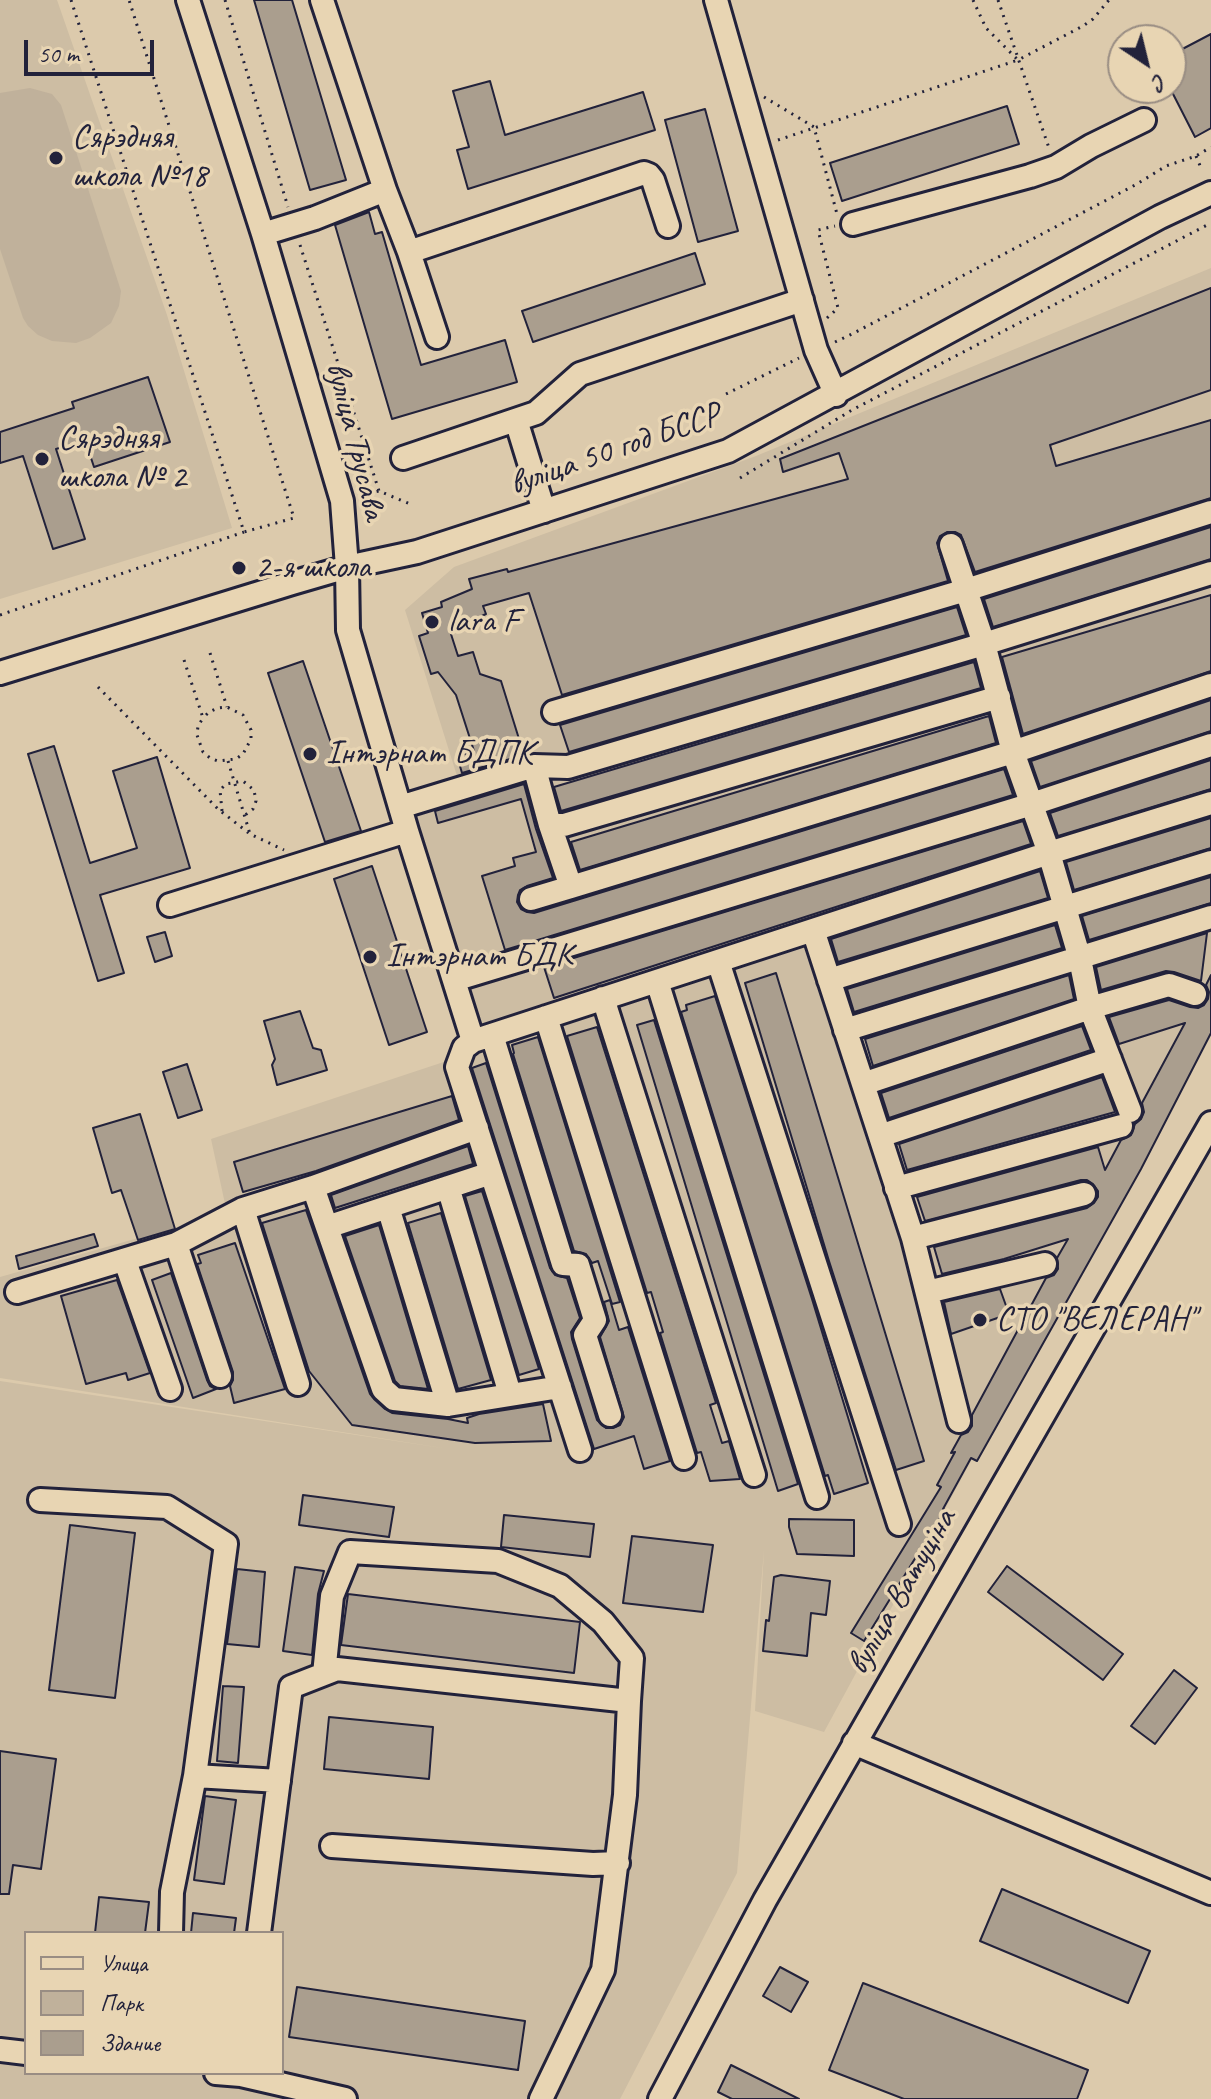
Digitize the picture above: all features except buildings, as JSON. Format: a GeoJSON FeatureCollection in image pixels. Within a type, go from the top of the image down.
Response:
{"type":"FeatureCollection","features":[{"type":"Feature","properties":{"kind":"street","name":"вуліца Трусава"},"geometry":{"type":"LineString","coordinates":[[188,0],[263,234],[342,501],[348,630],[407,831],[454,980],[482,1038],[563,1264],[578,1265],[595,1320],[585,1335],[610,1415]]}},
{"type":"Feature","properties":{"kind":"street"},"geometry":{"type":"LineString","coordinates":[[322,0],[437,337]]}},
{"type":"Feature","properties":{"kind":"street"},"geometry":{"type":"LineString","coordinates":[[716,0],[816,350],[836,395]]}},
{"type":"Feature","properties":{"kind":"street"},"geometry":{"type":"LineString","coordinates":[[853,224],[1056,167],[1144,120]]}},
{"type":"Feature","properties":{"kind":"street"},"geometry":{"type":"LineString","coordinates":[[409,252],[644,173],[653,180],[668,226]]}},
{"type":"Feature","properties":{"kind":"street"},"geometry":{"type":"LineString","coordinates":[[263,234],[315,218],[385,190]]}},
{"type":"Feature","properties":{"kind":"street","name":"вуліца 50 год БССР"},"geometry":{"type":"LineString","coordinates":[[0,673],[347,567],[417,552],[728,451],[1160,217],[1211,193]]}},
{"type":"Feature","properties":{"kind":"street"},"geometry":{"type":"LineString","coordinates":[[403,458],[536,413],[580,374],[802,300]]}},
{"type":"Feature","properties":{"kind":"street"},"geometry":{"type":"LineString","coordinates":[[516,420],[544,511]]}},
{"type":"Feature","properties":{"kind":"street"},"geometry":{"type":"LineString","coordinates":[[554,712],[966,590],[1211,512]]}},
{"type":"Feature","properties":{"kind":"street"},"geometry":{"type":"LineString","coordinates":[[896,1188],[1126,1118],[1110,1059],[1090,1008],[1080,959],[1049,853],[1013,752],[984,644],[951,545]]}},
{"type":"Feature","properties":{"kind":"street"},"geometry":{"type":"LineString","coordinates":[[400,807],[534,766],[568,767],[984,644],[1211,573]]}},
{"type":"Feature","properties":{"kind":"street"},"geometry":{"type":"LineString","coordinates":[[531,899],[1013,752],[1211,685]]}},
{"type":"Feature","properties":{"kind":"street"},"geometry":{"type":"LineString","coordinates":[[550,825],[564,825],[999,697]]}},
{"type":"Feature","properties":{"kind":"street"},"geometry":{"type":"LineString","coordinates":[[454,980],[1032,804],[1211,745]]}},
{"type":"Feature","properties":{"kind":"street"},"geometry":{"type":"LineString","coordinates":[[534,766],[571,887]]}},
{"type":"Feature","properties":{"kind":"street"},"geometry":{"type":"LineString","coordinates":[[580,1450],[457,1067],[464,1048],[482,1038],[603,998],[1211,803]]}},
{"type":"Feature","properties":{"kind":"street"},"geometry":{"type":"LineString","coordinates":[[170,905],[407,831]]}},
{"type":"Feature","properties":{"kind":"street"},"geometry":{"type":"LineString","coordinates":[[829,980],[1211,862]]}},
{"type":"Feature","properties":{"kind":"street"},"geometry":{"type":"LineString","coordinates":[[845,1030],[1211,917]]}},
{"type":"Feature","properties":{"kind":"street"},"geometry":{"type":"LineString","coordinates":[[813,930],[913,1238],[959,1421]]}},
{"type":"Feature","properties":{"kind":"street"},"geometry":{"type":"LineString","coordinates":[[718,961],[899,1524]]}},
{"type":"Feature","properties":{"kind":"street"},"geometry":{"type":"LineString","coordinates":[[657,981],[817,1497]]}},
{"type":"Feature","properties":{"kind":"street"},"geometry":{"type":"LineString","coordinates":[[863,1084],[1090,1008],[1169,985],[1195,994]]}},
{"type":"Feature","properties":{"kind":"street"},"geometry":{"type":"LineString","coordinates":[[603,998],[754,1475]]}},
{"type":"Feature","properties":{"kind":"street"},"geometry":{"type":"LineString","coordinates":[[546,1017],[684,1458]]}},
{"type":"Feature","properties":{"kind":"street"},"geometry":{"type":"LineString","coordinates":[[880,1136],[1110,1059]]}},
{"type":"Feature","properties":{"kind":"street","name":"вуліца Ватуціна"},"geometry":{"type":"LineString","coordinates":[[660,2099],[765,1900],[1211,1123]]}},
{"type":"Feature","properties":{"kind":"street"},"geometry":{"type":"LineString","coordinates":[[17,1292],[176,1244],[243,1209],[477,1128]]}},
{"type":"Feature","properties":{"kind":"street"},"geometry":{"type":"LineString","coordinates":[[327,1227],[491,1173]]}},
{"type":"Feature","properties":{"kind":"street"},"geometry":{"type":"LineString","coordinates":[[313,1187],[383,1389],[394,1399],[448,1405],[560,1387]]}},
{"type":"Feature","properties":{"kind":"street"},"geometry":{"type":"LineString","coordinates":[[448,1187],[510,1394]]}},
{"type":"Feature","properties":{"kind":"street"},"geometry":{"type":"LineString","coordinates":[[913,1238],[1084,1194]]}},
{"type":"Feature","properties":{"kind":"street"},"geometry":{"type":"LineString","coordinates":[[388,1207],[448,1405]]}},
{"type":"Feature","properties":{"kind":"street"},"geometry":{"type":"LineString","coordinates":[[243,1209],[298,1384]]}},
{"type":"Feature","properties":{"kind":"street"},"geometry":{"type":"LineString","coordinates":[[176,1244],[220,1376]]}},
{"type":"Feature","properties":{"kind":"street"},"geometry":{"type":"LineString","coordinates":[[125,1261],[170,1389]]}},
{"type":"Feature","properties":{"kind":"street"},"geometry":{"type":"LineString","coordinates":[[927,1292],[1045,1264]]}},
{"type":"Feature","properties":{"kind":"street"},"geometry":{"type":"LineString","coordinates":[[40,1500],[167,1507],[226,1544],[195,1776],[172,1892],[171,1931]]}},
{"type":"Feature","properties":{"kind":"street"},"geometry":{"type":"LineString","coordinates":[[324,1674],[332,1596],[350,1552],[498,1561],[560,1586],[603,1622],[632,1658],[625,1795],[603,1970],[541,2099]]}},
{"type":"Feature","properties":{"kind":"street"},"geometry":{"type":"LineString","coordinates":[[259,1931],[291,1687],[337,1669],[629,1701]]}},
{"type":"Feature","properties":{"kind":"street"},"geometry":{"type":"LineString","coordinates":[[854,1743],[1211,1893]]}},
{"type":"Feature","properties":{"kind":"street"},"geometry":{"type":"LineString","coordinates":[[195,1776],[279,1781]]}},
{"type":"Feature","properties":{"kind":"street"},"geometry":{"type":"LineString","coordinates":[[332,1846],[593,1864],[618,1863]]}},
{"type":"Feature","properties":{"kind":"street"},"geometry":{"type":"LineString","coordinates":[[0,2050],[24,2053]]}},
{"type":"Feature","properties":{"kind":"street"},"geometry":{"type":"LineString","coordinates":[[245,2075],[345,2099]]}},
{"type":"Feature","properties":{"kind":"path"},"geometry":{"type":"LineString","coordinates":[[71,0],[244,532]]}},
{"type":"Feature","properties":{"kind":"path"},"geometry":{"type":"LineString","coordinates":[[0,615],[294,518],[129,0]]}},
{"type":"Feature","properties":{"kind":"path"},"geometry":{"type":"LineString","coordinates":[[225,0],[293,225],[379,491]]}},
{"type":"Feature","properties":{"kind":"path"},"geometry":{"type":"LineString","coordinates":[[973,0],[986,28],[1018,60]]}},
{"type":"Feature","properties":{"kind":"path"},"geometry":{"type":"LineString","coordinates":[[998,0],[1056,167]]}},
{"type":"Feature","properties":{"kind":"path"},"geometry":{"type":"LineString","coordinates":[[776,140],[1018,60],[1083,26],[1109,0]]}},
{"type":"Feature","properties":{"kind":"path"},"geometry":{"type":"LineString","coordinates":[[756,92],[814,127],[839,225],[818,230],[838,308],[824,321]]}},
{"type":"Feature","properties":{"kind":"path"},"geometry":{"type":"LineString","coordinates":[[726,394],[880,320],[1166,166],[1196,156],[1211,147]]}},
{"type":"Feature","properties":{"kind":"path"},"geometry":{"type":"LineString","coordinates":[[1196,156],[1201,168]]}},
{"type":"Feature","properties":{"kind":"path"},"geometry":{"type":"LineString","coordinates":[[740,478],[852,410],[1211,223]]}},
{"type":"Feature","properties":{"kind":"path"},"geometry":{"type":"LineString","coordinates":[[353,497],[379,491],[410,504]]}},
{"type":"Feature","properties":{"kind":"path"},"geometry":{"type":"LineString","coordinates":[[210,653],[227,707]]}},
{"type":"Feature","properties":{"kind":"path"},"geometry":{"type":"LineString","coordinates":[[184,660],[203,718]]}},
{"type":"Feature","properties":{"kind":"path"},"geometry":{"type":"LineString","coordinates":[[98,687],[222,811],[250,834],[310,861]]}},
{"type":"Feature","properties":{"kind":"path"},"geometry":{"type":"LineString","coordinates":[[227,707],[243,715],[251,730],[251,739],[243,754],[228,761],[218,761],[203,752],[197,735],[198,726],[209,712],[227,707]]}},
{"type":"Feature","properties":{"kind":"path"},"geometry":{"type":"LineString","coordinates":[[228,761],[250,834]]}},
{"type":"Feature","properties":{"kind":"path"},"geometry":{"type":"LineString","coordinates":[[222,811],[220,790],[226,784],[243,781],[254,790],[256,801],[253,809],[244,816]]}},
{"type":"Feature","properties":{"kind":"shaded area"},"geometry":{"type":"Polygon","coordinates":[[[0,0],[57,0],[167,315],[232,528],[0,599],[0,0]]]}},
{"type":"Feature","properties":{"kind":"shaded area"},"geometry":{"type":"Polygon","coordinates":[[[1211,268],[1211,1019],[824,1732],[755,1711],[764,1550],[737,1873],[620,2099],[0,2099],[0,1381],[449,1449],[0,1378],[0,1277],[227,1213],[211,1139],[486,1048],[405,793],[457,776],[405,610],[454,567],[756,456],[1211,268]]]}},
{"type":"Feature","properties":{"kind":"green space"},"geometry":{"type":"Polygon","coordinates":[[[30,88],[52,94],[61,105],[121,291],[119,306],[111,323],[90,338],[76,343],[52,341],[28,326],[0,249],[0,93],[30,88]]]}},
{"type":"Feature","properties":{"kind":"place","name":"Сярэдняя школа №18"},"geometry":{"type":"Point","coordinates":[56,158]}},
{"type":"Feature","properties":{"kind":"place","name":"Сярэдняя школа № 2"},"geometry":{"type":"Point","coordinates":[42,459]}},
{"type":"Feature","properties":{"kind":"place","name":"2-я школа"},"geometry":{"type":"Point","coordinates":[239,568]}},
{"type":"Feature","properties":{"kind":"place","name":"lara F"},"geometry":{"type":"Point","coordinates":[432,622]}},
{"type":"Feature","properties":{"kind":"place","name":"Інтэрнат БДПК"},"geometry":{"type":"Point","coordinates":[310,754]}},
{"type":"Feature","properties":{"kind":"place","name":"Інтэрнат БДК"},"geometry":{"type":"Point","coordinates":[370,957]}},
{"type":"Feature","properties":{"kind":"place","name":"СТО \"ВЕЛЕРАН\""},"geometry":{"type":"Point","coordinates":[980,1320]}}]}
